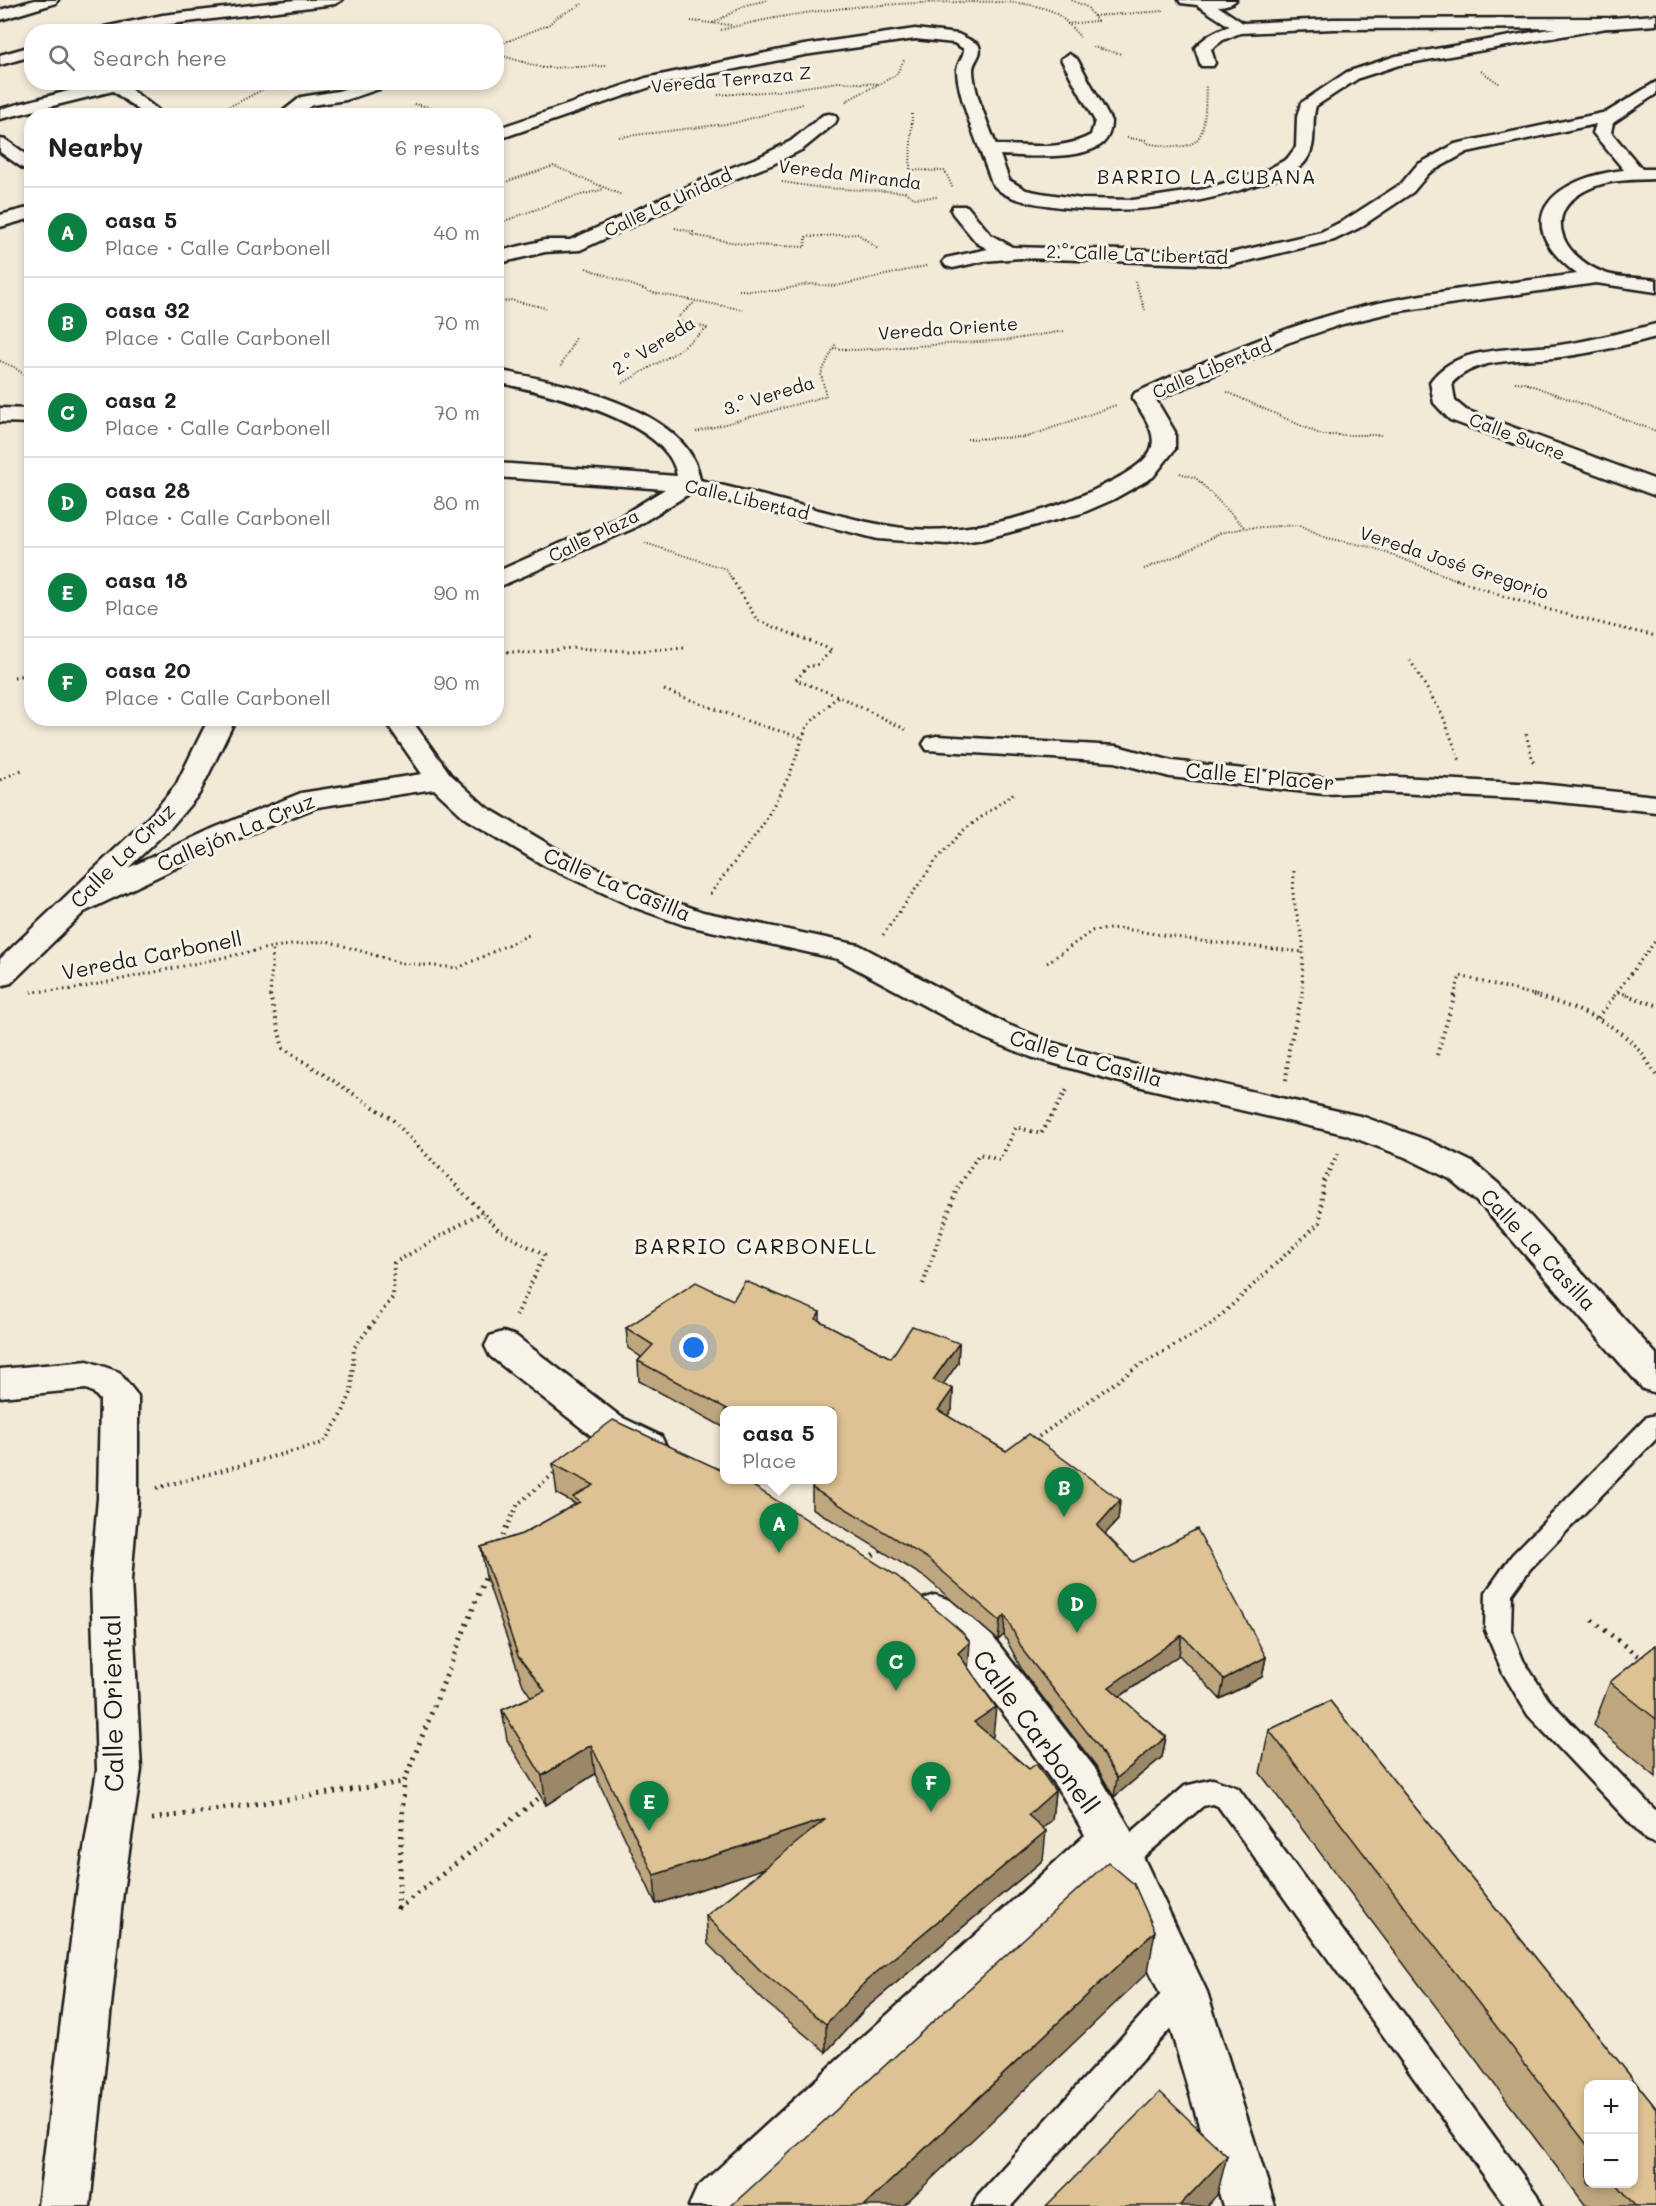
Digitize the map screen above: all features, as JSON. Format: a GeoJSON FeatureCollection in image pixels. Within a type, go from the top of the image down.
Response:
{"type":"FeatureCollection","features":[{"type":"Feature","properties":{"kind":"street"},"geometry":{"type":"LineString","coordinates":[[0,15],[51,0]]}},
{"type":"Feature","properties":{"kind":"street"},"geometry":{"type":"LineString","coordinates":[[143,24],[335,0]]}},
{"type":"Feature","properties":{"kind":"street"},"geometry":{"type":"LineString","coordinates":[[1186,0],[1206,4],[1229,0]]}},
{"type":"Feature","properties":{"kind":"street"},"geometry":{"type":"LineString","coordinates":[[1206,4],[1240,28]]}},
{"type":"Feature","properties":{"kind":"street"},"geometry":{"type":"LineString","coordinates":[[1207,63],[1203,48],[1217,37],[1240,28],[1334,24],[1613,23],[1656,20]]}},
{"type":"Feature","properties":{"kind":"street"},"geometry":{"type":"LineString","coordinates":[[504,132],[667,77],[844,43],[898,35],[931,34],[958,39],[972,47],[972,55],[965,68],[969,91],[1000,183],[1023,195],[1075,204],[1122,206],[1191,199],[1244,184],[1291,165],[1300,157],[1304,147],[1305,110],[1309,103],[1353,75],[1396,61],[1613,23]]}},
{"type":"Feature","properties":{"kind":"street"},"geometry":{"type":"LineString","coordinates":[[0,60],[24,54]]}},
{"type":"Feature","properties":{"kind":"street"},"geometry":{"type":"LineString","coordinates":[[990,150],[1080,147],[1100,136],[1103,121],[1069,59]]}},
{"type":"Feature","properties":{"kind":"street"},"geometry":{"type":"LineString","coordinates":[[1647,174],[1602,133],[1605,121],[1656,87]]}},
{"type":"Feature","properties":{"kind":"street"},"geometry":{"type":"LineString","coordinates":[[0,114],[90,90]]}},
{"type":"Feature","properties":{"kind":"street"},"geometry":{"type":"LineString","coordinates":[[122,90],[147,108]]}},
{"type":"Feature","properties":{"kind":"street"},"geometry":{"type":"LineString","coordinates":[[297,108],[307,101],[340,96],[359,90]]}},
{"type":"Feature","properties":{"kind":"street","name":"2.° Calle La Libertad"},"geometry":{"type":"LineString","coordinates":[[953,262],[1007,252],[1231,259],[1327,236],[1352,224],[1407,188],[1423,169],[1461,148],[1612,116]]}},
{"type":"Feature","properties":{"kind":"street","name":"Calle La Unidad"},"geometry":{"type":"LineString","coordinates":[[504,256],[541,247],[573,246],[734,172],[765,161],[796,145],[829,119]]}},
{"type":"Feature","properties":{"kind":"street"},"geometry":{"type":"LineString","coordinates":[[0,144],[24,161]]}},
{"type":"Feature","properties":{"kind":"street"},"geometry":{"type":"LineString","coordinates":[[1647,174],[1589,182],[1574,188],[1565,194],[1551,214],[1549,226],[1554,241],[1564,252],[1596,277],[1656,286]]}},
{"type":"Feature","properties":{"kind":"street"},"geometry":{"type":"LineString","coordinates":[[960,210],[984,239],[1007,252]]}},
{"type":"Feature","properties":{"kind":"street"},"geometry":{"type":"LineString","coordinates":[[3,218],[24,214]]}},
{"type":"Feature","properties":{"kind":"street"},"geometry":{"type":"LineString","coordinates":[[504,232],[541,247]]}},
{"type":"Feature","properties":{"kind":"street","name":"Calle Libertad"},"geometry":{"type":"LineString","coordinates":[[504,471],[689,484],[878,531],[913,536],[947,537],[996,529],[1074,507],[1104,495],[1144,472],[1164,449],[1164,432],[1154,412],[1143,398],[1190,376],[1289,337],[1366,312],[1596,277]]}},
{"type":"Feature","properties":{"kind":"street","name":"Calle Sucre"},"geometry":{"type":"LineString","coordinates":[[1656,330],[1590,346],[1481,360],[1446,373],[1440,382],[1445,403],[1458,415],[1548,450],[1625,475],[1656,489]]}},
{"type":"Feature","properties":{"kind":"street"},"geometry":{"type":"LineString","coordinates":[[504,378],[554,388],[592,401],[652,430],[670,443],[686,467],[689,484]]}},
{"type":"Feature","properties":{"kind":"street"},"geometry":{"type":"LineString","coordinates":[[0,415],[24,416]]}},
{"type":"Feature","properties":{"kind":"street","name":"Calle Plaza"},"geometry":{"type":"LineString","coordinates":[[504,577],[610,531],[689,484]]}},
{"type":"Feature","properties":{"kind":"street","name":"Calle La Cruz"},"geometry":{"type":"LineString","coordinates":[[11,984],[75,905],[162,820],[189,788],[219,726]]}},
{"type":"Feature","properties":{"kind":"street","name":"Calle La Casilla"},"geometry":{"type":"LineString","coordinates":[[402,726],[440,780],[476,813],[546,855],[648,902],[689,917],[848,952],[995,1032],[1042,1050],[1352,1125],[1418,1149],[1462,1171],[1488,1192],[1656,1379]]}},
{"type":"Feature","properties":{"kind":"street","name":"Calle El Placer"},"geometry":{"type":"LineString","coordinates":[[937,744],[1117,754],[1170,769],[1324,786],[1377,784],[1540,792],[1656,804]]}},
{"type":"Feature","properties":{"kind":"street","name":"Callejón La Cruz"},"geometry":{"type":"LineString","coordinates":[[75,905],[224,834],[311,798],[440,780]]}},
{"type":"Feature","properties":{"kind":"street"},"geometry":{"type":"LineString","coordinates":[[503,1346],[607,1427],[682,1461]]}},
{"type":"Feature","properties":{"kind":"street","name":"Calle Oriental"},"geometry":{"type":"LineString","coordinates":[[0,1383],[88,1375],[106,1382],[119,1396],[118,1498],[111,1580],[119,1770],[100,1892],[64,2206]]}},
{"type":"Feature","properties":{"kind":"street","name":"Calle Carbonell"},"geometry":{"type":"LineString","coordinates":[[877,1552],[911,1592],[977,1648],[1078,1781],[1117,1849],[1183,1992],[1248,2206]]}},
{"type":"Feature","properties":{"kind":"street"},"geometry":{"type":"LineString","coordinates":[[716,2206],[1117,1849]]}},
{"type":"Feature","properties":{"kind":"lane"},"geometry":{"type":"LineString","coordinates":[[1656,1424],[1521,1562],[1499,1592],[1498,1630],[1512,1665],[1538,1707],[1656,1831]]}},
{"type":"Feature","properties":{"kind":"lane"},"geometry":{"type":"LineString","coordinates":[[1117,1849],[1195,1795],[1213,1791],[1228,1797],[1526,2206]]}},
{"type":"Feature","properties":{"kind":"lane"},"geometry":{"type":"LineString","coordinates":[[989,2206],[1183,1992]]}},
{"type":"Feature","properties":{"kind":"path"},"geometry":{"type":"LineString","coordinates":[[713,22],[746,5],[768,0]]}},
{"type":"Feature","properties":{"kind":"path"},"geometry":{"type":"LineString","coordinates":[[1067,24],[1097,21],[1087,7],[1071,0]]}},
{"type":"Feature","properties":{"kind":"path"},"geometry":{"type":"LineString","coordinates":[[504,43],[550,24],[555,18],[582,4]]}},
{"type":"Feature","properties":{"kind":"path"},"geometry":{"type":"LineString","coordinates":[[1094,16],[1206,4]]}},
{"type":"Feature","properties":{"kind":"path"},"geometry":{"type":"LineString","coordinates":[[691,21],[734,26]]}},
{"type":"Feature","properties":{"kind":"path"},"geometry":{"type":"LineString","coordinates":[[829,119],[841,104],[896,75],[906,55]]}},
{"type":"Feature","properties":{"kind":"path"},"geometry":{"type":"LineString","coordinates":[[504,56],[543,68],[576,69],[608,66]]}},
{"type":"Feature","properties":{"kind":"path"},"geometry":{"type":"LineString","coordinates":[[1100,136],[1146,140],[1146,143],[1184,147],[1197,141],[1204,130],[1207,63]]}},
{"type":"Feature","properties":{"kind":"path","name":"Vereda Terraza Z"},"geometry":{"type":"LineString","coordinates":[[712,95],[778,91],[838,82],[879,84]]}},
{"type":"Feature","properties":{"kind":"path"},"geometry":{"type":"LineString","coordinates":[[224,108],[262,90]]}},
{"type":"Feature","properties":{"kind":"path"},"geometry":{"type":"LineString","coordinates":[[619,137],[734,123],[813,102],[841,104]]}},
{"type":"Feature","properties":{"kind":"path"},"geometry":{"type":"LineString","coordinates":[[414,104],[433,108]]}},
{"type":"Feature","properties":{"kind":"path"},"geometry":{"type":"LineString","coordinates":[[912,114],[910,170],[945,171],[954,192]]}},
{"type":"Feature","properties":{"kind":"path"},"geometry":{"type":"LineString","coordinates":[[504,182],[554,166],[605,189],[657,208]]}},
{"type":"Feature","properties":{"kind":"path","name":"Vereda Miranda"},"geometry":{"type":"LineString","coordinates":[[734,172],[822,188],[905,192],[914,198],[944,197]]}},
{"type":"Feature","properties":{"kind":"path"},"geometry":{"type":"LineString","coordinates":[[504,228],[559,201],[605,189]]}},
{"type":"Feature","properties":{"kind":"path"},"geometry":{"type":"LineString","coordinates":[[634,219],[693,232],[691,235],[748,245],[805,247],[806,237],[858,234],[878,249]]}},
{"type":"Feature","properties":{"kind":"path"},"geometry":{"type":"LineString","coordinates":[[541,247],[616,281],[654,293],[744,310]]}},
{"type":"Feature","properties":{"kind":"path"},"geometry":{"type":"LineString","coordinates":[[739,290],[775,291],[809,284],[836,286],[920,266],[953,262]]}},
{"type":"Feature","properties":{"kind":"path"},"geometry":{"type":"LineString","coordinates":[[504,302],[510,300],[546,309]]}},
{"type":"Feature","properties":{"kind":"path","name":"2.° Vereda"},"geometry":{"type":"LineString","coordinates":[[592,401],[675,353],[708,328],[675,320],[696,301]]}},
{"type":"Feature","properties":{"kind":"path","name":"Vereda Oriente"},"geometry":{"type":"LineString","coordinates":[[833,348],[855,350],[1010,340],[1064,332]]}},
{"type":"Feature","properties":{"kind":"path","name":"3.° Vereda"},"geometry":{"type":"LineString","coordinates":[[670,443],[700,431],[826,396],[820,382],[823,361],[836,343]]}},
{"type":"Feature","properties":{"kind":"path"},"geometry":{"type":"LineString","coordinates":[[0,361],[24,375]]}},
{"type":"Feature","properties":{"kind":"path"},"geometry":{"type":"LineString","coordinates":[[1190,376],[1282,415],[1322,435],[1382,435]]}},
{"type":"Feature","properties":{"kind":"path"},"geometry":{"type":"LineString","coordinates":[[1514,382],[1525,383],[1656,431]]}},
{"type":"Feature","properties":{"kind":"path"},"geometry":{"type":"LineString","coordinates":[[967,439],[1027,437],[1098,410],[1143,398]]}},
{"type":"Feature","properties":{"kind":"path"},"geometry":{"type":"LineString","coordinates":[[1153,464],[1196,478],[1245,528]]}},
{"type":"Feature","properties":{"kind":"path","name":"Vereda José Gregorio"},"geometry":{"type":"LineString","coordinates":[[1144,569],[1181,554],[1220,533],[1245,528],[1300,525],[1328,538],[1371,547],[1501,596],[1594,622],[1656,636]]}},
{"type":"Feature","properties":{"kind":"path"},"geometry":{"type":"LineString","coordinates":[[610,531],[698,562],[703,561],[726,569],[757,620],[832,650],[816,666],[808,666],[796,680],[838,696],[937,744]]}},
{"type":"Feature","properties":{"kind":"path"},"geometry":{"type":"LineString","coordinates":[[504,651],[529,653],[571,648],[629,651],[686,648]]}},
{"type":"Feature","properties":{"kind":"path"},"geometry":{"type":"LineString","coordinates":[[1410,660],[1442,714],[1472,790]]}},
{"type":"Feature","properties":{"kind":"path"},"geometry":{"type":"LineString","coordinates":[[14,677],[24,675]]}},
{"type":"Feature","properties":{"kind":"path"},"geometry":{"type":"LineString","coordinates":[[664,690],[750,722],[803,738]]}},
{"type":"Feature","properties":{"kind":"path"},"geometry":{"type":"LineString","coordinates":[[689,917],[733,867],[763,825],[790,774],[807,726],[838,696]]}},
{"type":"Feature","properties":{"kind":"path"},"geometry":{"type":"LineString","coordinates":[[0,780],[24,769]]}},
{"type":"Feature","properties":{"kind":"path"},"geometry":{"type":"LineString","coordinates":[[865,961],[936,860],[964,830],[1014,793]]}},
{"type":"Feature","properties":{"kind":"path"},"geometry":{"type":"LineString","coordinates":[[1283,1108],[1289,1049],[1302,1000],[1303,941],[1293,897],[1294,871]]}},
{"type":"Feature","properties":{"kind":"path"},"geometry":{"type":"LineString","coordinates":[[1047,963],[1092,931],[1118,928],[1201,941],[1303,952]]}},
{"type":"Feature","properties":{"kind":"path","name":"Vereda Carbonell"},"geometry":{"type":"LineString","coordinates":[[11,984],[75,989],[273,947],[327,941],[401,963],[458,968],[531,934]]}},
{"type":"Feature","properties":{"kind":"path"},"geometry":{"type":"LineString","coordinates":[[1598,1018],[1656,940]]}},
{"type":"Feature","properties":{"kind":"path","name":"Vereda Carbonell"},"geometry":{"type":"LineString","coordinates":[[273,947],[269,991],[283,1048],[392,1119],[500,1230],[544,1255],[503,1346]]}},
{"type":"Feature","properties":{"kind":"path"},"geometry":{"type":"LineString","coordinates":[[1437,1055],[1460,976],[1530,994],[1598,1018],[1636,1046],[1656,1075]]}},
{"type":"Feature","properties":{"kind":"path"},"geometry":{"type":"LineString","coordinates":[[1618,992],[1656,1005]]}},
{"type":"Feature","properties":{"kind":"path"},"geometry":{"type":"LineString","coordinates":[[923,1284],[956,1191],[979,1154],[1000,1160],[1016,1127],[1041,1134],[1084,1062]]}},
{"type":"Feature","properties":{"kind":"path"},"geometry":{"type":"LineString","coordinates":[[1033,1441],[1137,1367],[1212,1324],[1320,1222],[1323,1183],[1352,1125]]}},
{"type":"Feature","properties":{"kind":"path"},"geometry":{"type":"LineString","coordinates":[[118,1498],[323,1443],[341,1416],[351,1393],[354,1347],[393,1297],[394,1263],[482,1212]]}},
{"type":"Feature","properties":{"kind":"path"},"geometry":{"type":"LineString","coordinates":[[496,1551],[518,1504],[607,1427]]}},
{"type":"Feature","properties":{"kind":"path"},"geometry":{"type":"LineString","coordinates":[[489,1568],[404,1782],[398,1909],[553,1788]]}},
{"type":"Feature","properties":{"kind":"path"},"geometry":{"type":"LineString","coordinates":[[1592,1620],[1647,1664]]}},
{"type":"Feature","properties":{"kind":"path"},"geometry":{"type":"LineString","coordinates":[[112,1825],[404,1782]]}},
{"type":"Feature","properties":{"kind":"building"},"geometry":{"type":"Polygon","coordinates":[[[745,1281],[820,1312],[816,1319],[891,1358],[912,1326],[959,1343],[933,1380],[953,1389],[938,1410],[1006,1451],[1029,1434],[1120,1500],[1097,1526],[1133,1562],[1197,1529],[1266,1657],[1224,1679],[1182,1635],[1109,1687],[1166,1737],[1117,1778],[1098,1746],[1024,1652],[1005,1615],[1000,1621],[927,1558],[812,1488],[814,1484],[837,1484],[837,1406],[722,1406],[638,1361],[653,1345],[626,1328],[696,1282],[733,1300],[745,1281]]]}},
{"type":"Feature","properties":{"kind":"building"},"geometry":{"type":"Polygon","coordinates":[[[613,1420],[720,1470],[720,1484],[750,1484],[897,1576],[962,1632],[970,1642],[958,1653],[996,1707],[974,1722],[1029,1769],[1036,1764],[1055,1791],[1028,1815],[1046,1831],[866,1981],[826,2024],[762,1972],[706,1916],[826,1819],[654,1875],[591,1745],[542,1776],[502,1710],[545,1691],[518,1656],[481,1547],[522,1534],[580,1502],[573,1497],[594,1485],[553,1464],[613,1420]]]}},
{"type":"Feature","properties":{"kind":"building"},"geometry":{"type":"Polygon","coordinates":[[[1656,1645],[1656,1719],[1610,1682],[1656,1645]]]}},
{"type":"Feature","properties":{"kind":"building"},"geometry":{"type":"Polygon","coordinates":[[[1330,1701],[1634,2080],[1584,2080],[1584,2141],[1269,1730],[1330,1701]]]}},
{"type":"Feature","properties":{"kind":"building"},"geometry":{"type":"Polygon","coordinates":[[[1108,1862],[1134,1884],[1155,1931],[864,2206],[731,2206],[1108,1862]]]}},
{"type":"Feature","properties":{"kind":"building"},"geometry":{"type":"Polygon","coordinates":[[[1638,2086],[1656,2108],[1656,2206],[1635,2206],[1620,2188],[1638,2188],[1638,2086]]]}},
{"type":"Feature","properties":{"kind":"building"},"geometry":{"type":"Polygon","coordinates":[[[1160,2092],[1227,2156],[1179,2206],[1046,2206],[1160,2092]]]}},
{"type":"Feature","properties":{"kind":"place","name":"casa 32"},"geometry":{"type":"Point","coordinates":[1064,1517]}},
{"type":"Feature","properties":{"kind":"place","name":"casa 5"},"geometry":{"type":"Point","coordinates":[779,1553]}},
{"type":"Feature","properties":{"kind":"place","name":"casa 28"},"geometry":{"type":"Point","coordinates":[1077,1633]}},
{"type":"Feature","properties":{"kind":"place","name":"casa 2"},"geometry":{"type":"Point","coordinates":[896,1691]}},
{"type":"Feature","properties":{"kind":"place","name":"casa 20"},"geometry":{"type":"Point","coordinates":[931,1812]}},
{"type":"Feature","properties":{"kind":"place","name":"casa 18"},"geometry":{"type":"Point","coordinates":[649,1831]}},
{"type":"Feature","properties":{"kind":"district","name":"BARRIO LA CUBANA"},"geometry":{"type":"Point","coordinates":[1207,177]}},
{"type":"Feature","properties":{"kind":"district","name":"BARRIO CARBONELL"},"geometry":{"type":"Point","coordinates":[756,1246]}}]}
